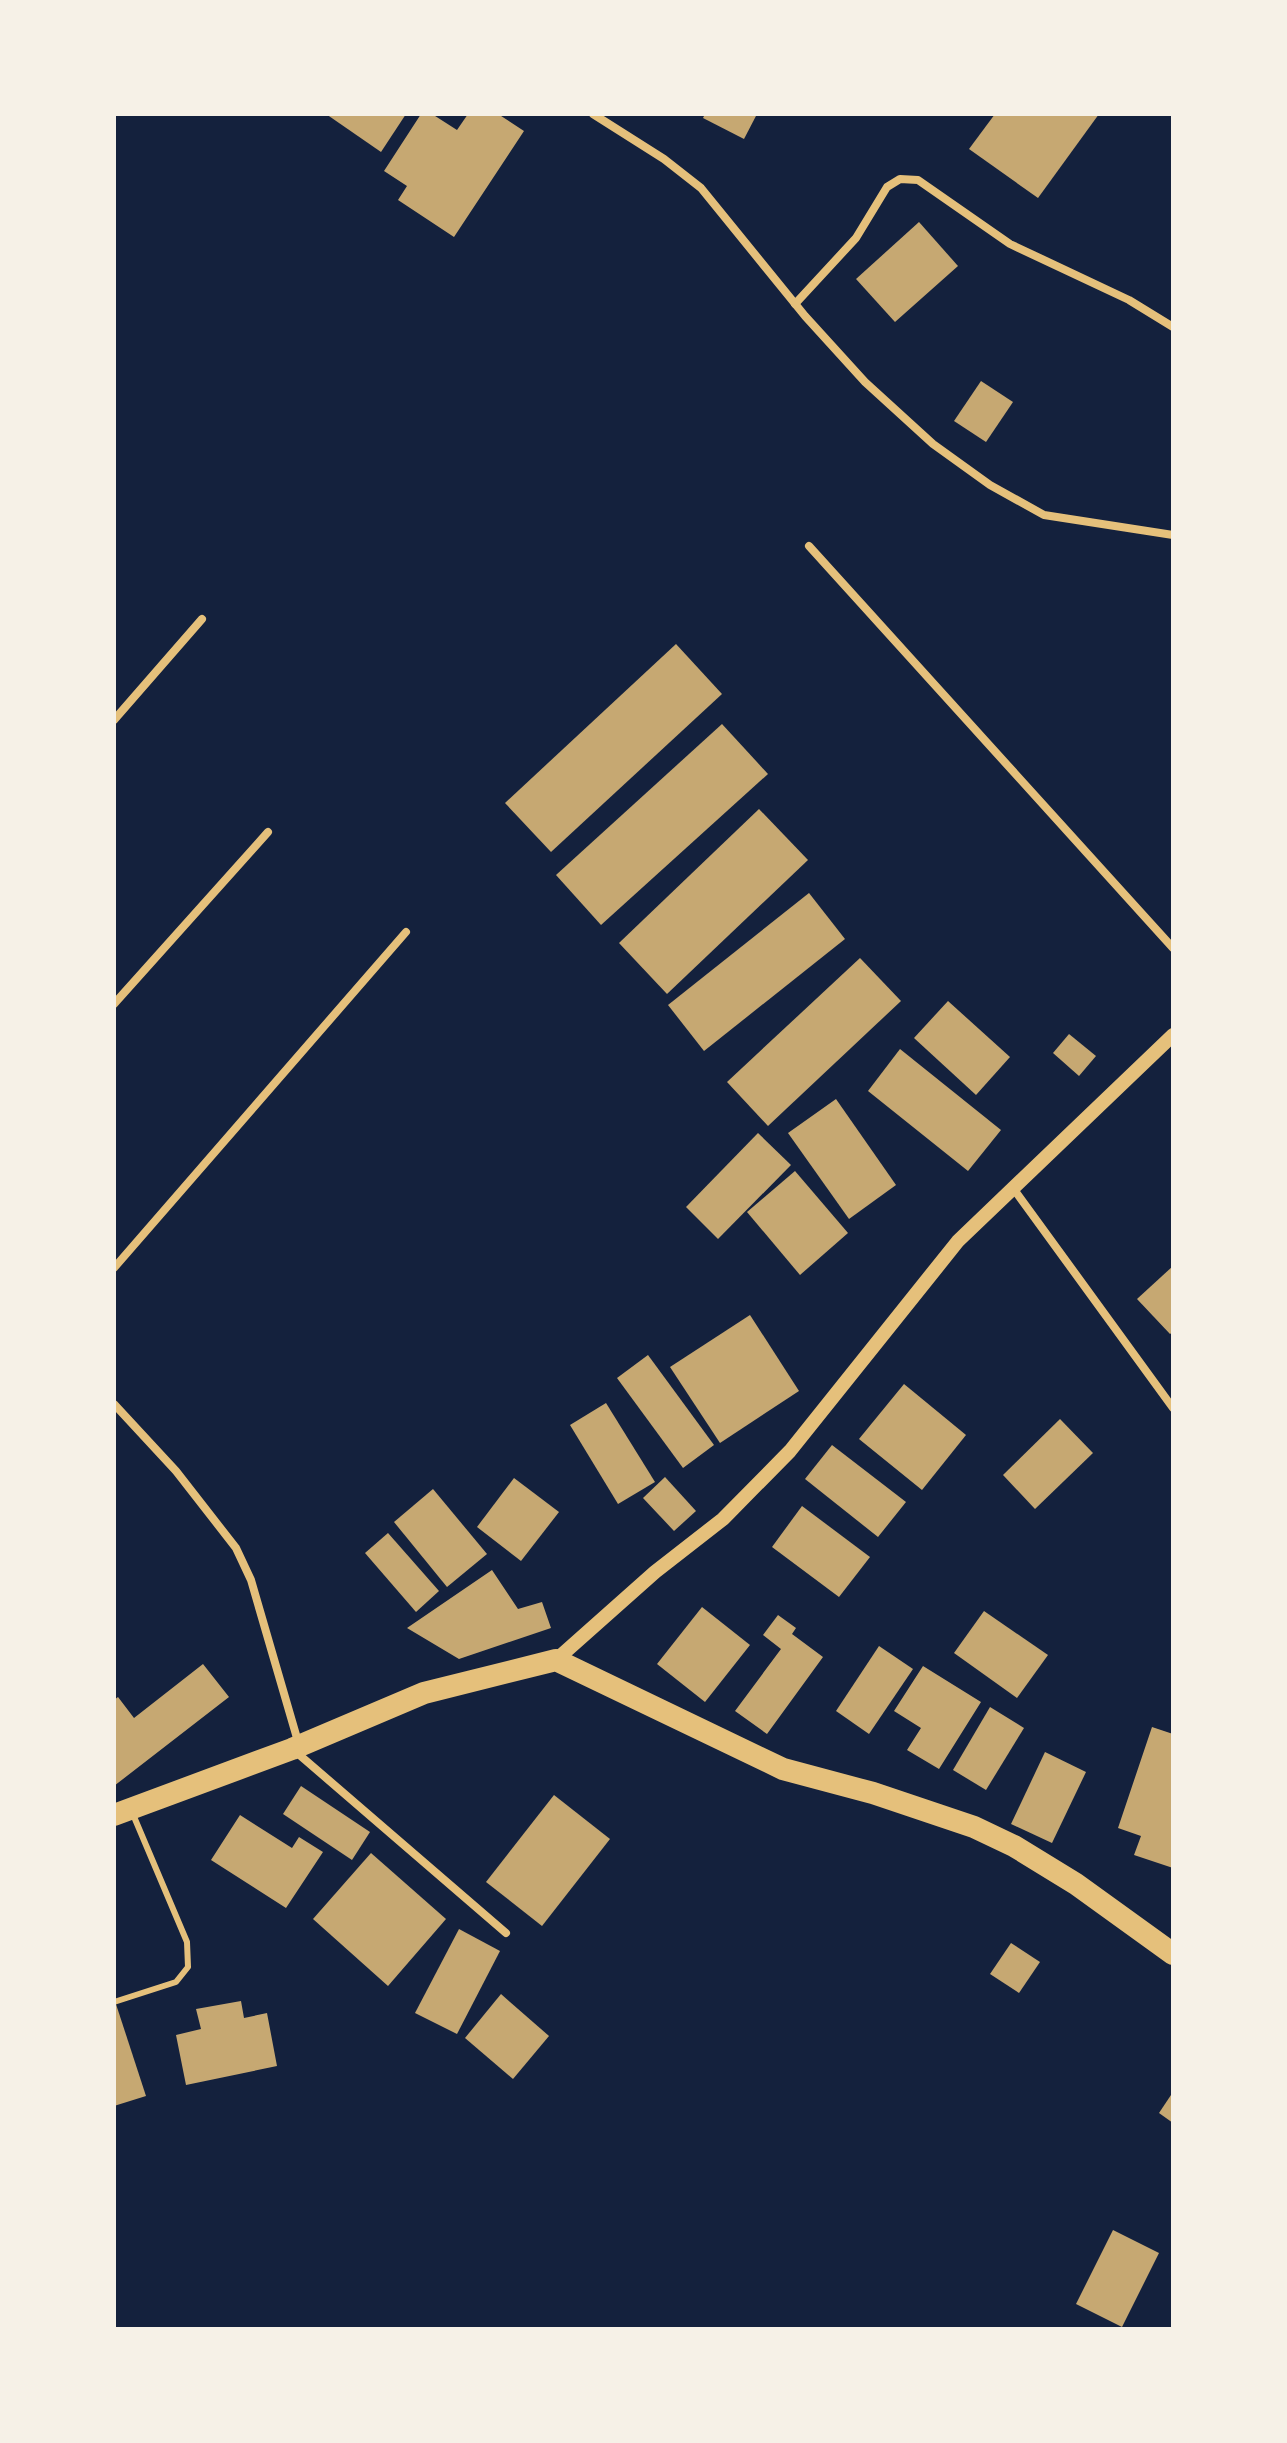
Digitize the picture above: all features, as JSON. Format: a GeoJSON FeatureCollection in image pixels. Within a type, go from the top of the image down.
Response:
{"type":"FeatureCollection","features":[{"type":"Feature","properties":{"kind":"highway"},"geometry":{"type":"LineString","coordinates":[[122,1812],[296,1747],[424,1693],[556,1660],[783,1769],[873,1793],[974,1827],[1000,1839],[1076,1884],[1173,1954]]}},
{"type":"Feature","properties":{"kind":"street"},"geometry":{"type":"LineString","coordinates":[[593,114],[664,159],[701,188],[795,304],[865,382],[933,444],[990,485],[1044,515],[1173,535]]}},
{"type":"Feature","properties":{"kind":"street"},"geometry":{"type":"LineString","coordinates":[[795,304],[856,238],[887,187],[900,179],[918,180],[1010,244],[1129,300],[1173,327]]}},
{"type":"Feature","properties":{"kind":"street"},"geometry":{"type":"LineString","coordinates":[[809,546],[1173,948]]}},
{"type":"Feature","properties":{"kind":"street"},"geometry":{"type":"LineString","coordinates":[[114,720],[202,619]]}},
{"type":"Feature","properties":{"kind":"street"},"geometry":{"type":"LineString","coordinates":[[114,1004],[268,832]]}},
{"type":"Feature","properties":{"kind":"street"},"geometry":{"type":"LineString","coordinates":[[114,1268],[406,932]]}},
{"type":"Feature","properties":{"kind":"street"},"geometry":{"type":"LineString","coordinates":[[556,1660],[655,1572],[723,1519],[790,1451],[958,1241],[1173,1035]]}},
{"type":"Feature","properties":{"kind":"street"},"geometry":{"type":"LineString","coordinates":[[1013,1188],[1173,1408]]}},
{"type":"Feature","properties":{"kind":"street"},"geometry":{"type":"LineString","coordinates":[[114,1404],[176,1471],[236,1548],[251,1580],[296,1747],[506,1933]]}},
{"type":"Feature","properties":{"kind":"lane"},"geometry":{"type":"LineString","coordinates":[[114,2002],[176,1982],[188,1967],[187,1942],[122,1812]]}},
{"type":"Feature","properties":{"kind":"building"},"geometry":{"type":"Polygon","coordinates":[[[326,114],[406,114],[381,152],[326,114]]]}},
{"type":"Feature","properties":{"kind":"building"},"geometry":{"type":"Polygon","coordinates":[[[421,114],[432,114],[457,130],[468,114],[498,114],[524,131],[454,237],[398,200],[407,186],[384,171],[421,114]]]}},
{"type":"Feature","properties":{"kind":"building"},"geometry":{"type":"Polygon","coordinates":[[[705,114],[757,114],[744,139],[703,118],[705,114]]]}},
{"type":"Feature","properties":{"kind":"building"},"geometry":{"type":"Polygon","coordinates":[[[995,114],[1099,114],[1038,198],[969,149],[995,114]]]}},
{"type":"Feature","properties":{"kind":"building"},"geometry":{"type":"Polygon","coordinates":[[[919,222],[958,266],[895,322],[856,279],[919,222]]]}},
{"type":"Feature","properties":{"kind":"building"},"geometry":{"type":"Polygon","coordinates":[[[981,381],[1013,402],[986,442],[954,421],[981,381]]]}},
{"type":"Feature","properties":{"kind":"building"},"geometry":{"type":"Polygon","coordinates":[[[676,644],[722,694],[551,852],[505,803],[676,644]]]}},
{"type":"Feature","properties":{"kind":"building"},"geometry":{"type":"Polygon","coordinates":[[[722,724],[768,774],[601,925],[556,875],[722,724]]]}},
{"type":"Feature","properties":{"kind":"building"},"geometry":{"type":"Polygon","coordinates":[[[759,809],[808,860],[667,994],[619,943],[759,809]]]}},
{"type":"Feature","properties":{"kind":"building"},"geometry":{"type":"Polygon","coordinates":[[[809,893],[845,939],[704,1051],[668,1005],[809,893]]]}},
{"type":"Feature","properties":{"kind":"building"},"geometry":{"type":"Polygon","coordinates":[[[860,958],[901,1001],[768,1126],[727,1082],[860,958]]]}},
{"type":"Feature","properties":{"kind":"building"},"geometry":{"type":"Polygon","coordinates":[[[948,1001],[1010,1057],[976,1095],[914,1038],[948,1001]]]}},
{"type":"Feature","properties":{"kind":"building"},"geometry":{"type":"Polygon","coordinates":[[[1069,1034],[1096,1056],[1079,1076],[1053,1053],[1069,1034]]]}},
{"type":"Feature","properties":{"kind":"building"},"geometry":{"type":"Polygon","coordinates":[[[900,1049],[1001,1130],[968,1171],[868,1091],[900,1049]]]}},
{"type":"Feature","properties":{"kind":"building"},"geometry":{"type":"Polygon","coordinates":[[[836,1099],[896,1185],[849,1219],[788,1133],[836,1099]]]}},
{"type":"Feature","properties":{"kind":"building"},"geometry":{"type":"Polygon","coordinates":[[[758,1133],[791,1165],[718,1239],[686,1207],[758,1133]]]}},
{"type":"Feature","properties":{"kind":"building"},"geometry":{"type":"Polygon","coordinates":[[[795,1171],[848,1233],[800,1275],[747,1212],[795,1171]]]}},
{"type":"Feature","properties":{"kind":"building"},"geometry":{"type":"Polygon","coordinates":[[[1173,1266],[1173,1332],[1170,1334],[1137,1299],[1173,1266]]]}},
{"type":"Feature","properties":{"kind":"building"},"geometry":{"type":"Polygon","coordinates":[[[750,1315],[799,1391],[720,1443],[670,1367],[750,1315]]]}},
{"type":"Feature","properties":{"kind":"building"},"geometry":{"type":"Polygon","coordinates":[[[648,1355],[714,1445],[683,1468],[617,1378],[648,1355]]]}},
{"type":"Feature","properties":{"kind":"building"},"geometry":{"type":"Polygon","coordinates":[[[904,1384],[966,1435],[922,1490],[859,1439],[904,1384]]]}},
{"type":"Feature","properties":{"kind":"building"},"geometry":{"type":"Polygon","coordinates":[[[606,1403],[655,1482],[618,1504],[570,1425],[606,1403]]]}},
{"type":"Feature","properties":{"kind":"building"},"geometry":{"type":"Polygon","coordinates":[[[1060,1419],[1093,1453],[1035,1509],[1003,1475],[1060,1419]]]}},
{"type":"Feature","properties":{"kind":"building"},"geometry":{"type":"Polygon","coordinates":[[[832,1445],[906,1502],[878,1537],[805,1479],[832,1445]]]}},
{"type":"Feature","properties":{"kind":"building"},"geometry":{"type":"Polygon","coordinates":[[[665,1477],[696,1511],[674,1531],[643,1498],[665,1477]]]}},
{"type":"Feature","properties":{"kind":"building"},"geometry":{"type":"Polygon","coordinates":[[[514,1478],[559,1512],[521,1561],[477,1527],[514,1478]]]}},
{"type":"Feature","properties":{"kind":"building"},"geometry":{"type":"Polygon","coordinates":[[[433,1489],[487,1554],[447,1587],[394,1522],[433,1489]]]}},
{"type":"Feature","properties":{"kind":"building"},"geometry":{"type":"Polygon","coordinates":[[[802,1506],[870,1557],[839,1597],[772,1547],[802,1506]]]}},
{"type":"Feature","properties":{"kind":"building"},"geometry":{"type":"Polygon","coordinates":[[[388,1533],[439,1591],[416,1612],[365,1553],[388,1533]]]}},
{"type":"Feature","properties":{"kind":"building"},"geometry":{"type":"Polygon","coordinates":[[[492,1570],[518,1609],[542,1602],[551,1628],[459,1659],[407,1628],[492,1570]]]}},
{"type":"Feature","properties":{"kind":"building"},"geometry":{"type":"Polygon","coordinates":[[[702,1607],[750,1645],[705,1702],[657,1664],[702,1607]]]}},
{"type":"Feature","properties":{"kind":"building"},"geometry":{"type":"Polygon","coordinates":[[[984,1611],[1048,1655],[1017,1698],[954,1653],[984,1611]]]}},
{"type":"Feature","properties":{"kind":"building"},"geometry":{"type":"Polygon","coordinates":[[[778,1615],[796,1628],[792,1634],[823,1657],[767,1734],[735,1711],[781,1649],[763,1635],[778,1615]]]}},
{"type":"Feature","properties":{"kind":"building"},"geometry":{"type":"Polygon","coordinates":[[[879,1646],[913,1669],[869,1734],[836,1711],[879,1646]]]}},
{"type":"Feature","properties":{"kind":"building"},"geometry":{"type":"Polygon","coordinates":[[[203,1664],[229,1697],[114,1786],[114,1700],[118,1697],[134,1718],[203,1664]]]}},
{"type":"Feature","properties":{"kind":"building"},"geometry":{"type":"Polygon","coordinates":[[[923,1666],[981,1702],[939,1769],[907,1750],[921,1728],[894,1711],[923,1666]]]}},
{"type":"Feature","properties":{"kind":"building"},"geometry":{"type":"Polygon","coordinates":[[[990,1707],[1024,1728],[986,1790],[953,1770],[990,1707]]]}},
{"type":"Feature","properties":{"kind":"building"},"geometry":{"type":"Polygon","coordinates":[[[1152,1727],[1173,1734],[1173,1868],[1134,1855],[1141,1836],[1118,1828],[1152,1727]]]}},
{"type":"Feature","properties":{"kind":"building"},"geometry":{"type":"Polygon","coordinates":[[[1045,1752],[1086,1772],[1052,1843],[1011,1824],[1045,1752]]]}},
{"type":"Feature","properties":{"kind":"building"},"geometry":{"type":"Polygon","coordinates":[[[301,1786],[370,1832],[352,1860],[283,1814],[301,1786]]]}},
{"type":"Feature","properties":{"kind":"building"},"geometry":{"type":"Polygon","coordinates":[[[554,1795],[610,1839],[542,1926],[486,1882],[554,1795]]]}},
{"type":"Feature","properties":{"kind":"building"},"geometry":{"type":"Polygon","coordinates":[[[240,1815],[292,1848],[299,1837],[323,1852],[286,1908],[211,1860],[240,1815]]]}},
{"type":"Feature","properties":{"kind":"building"},"geometry":{"type":"Polygon","coordinates":[[[371,1853],[446,1919],[388,1986],[313,1919],[371,1853]]]}},
{"type":"Feature","properties":{"kind":"building"},"geometry":{"type":"Polygon","coordinates":[[[459,1929],[500,1951],[457,2034],[415,2013],[459,1929]]]}},
{"type":"Feature","properties":{"kind":"building"},"geometry":{"type":"Polygon","coordinates":[[[1011,1943],[1040,1962],[1019,1993],[990,1974],[1011,1943]]]}},
{"type":"Feature","properties":{"kind":"building"},"geometry":{"type":"Polygon","coordinates":[[[501,1994],[549,2036],[513,2079],[465,2038],[501,1994]]]}},
{"type":"Feature","properties":{"kind":"building"},"geometry":{"type":"Polygon","coordinates":[[[114,1998],[146,2096],[114,2106],[114,1998]]]}},
{"type":"Feature","properties":{"kind":"building"},"geometry":{"type":"Polygon","coordinates":[[[241,2001],[244,2018],[267,2013],[277,2066],[186,2085],[176,2035],[201,2029],[196,2009],[241,2001]]]}},
{"type":"Feature","properties":{"kind":"building"},"geometry":{"type":"Polygon","coordinates":[[[1173,2092],[1173,2123],[1159,2113],[1173,2092]]]}},
{"type":"Feature","properties":{"kind":"building"},"geometry":{"type":"Polygon","coordinates":[[[1113,2230],[1159,2253],[1122,2327],[1076,2304],[1113,2230]]]}}]}
